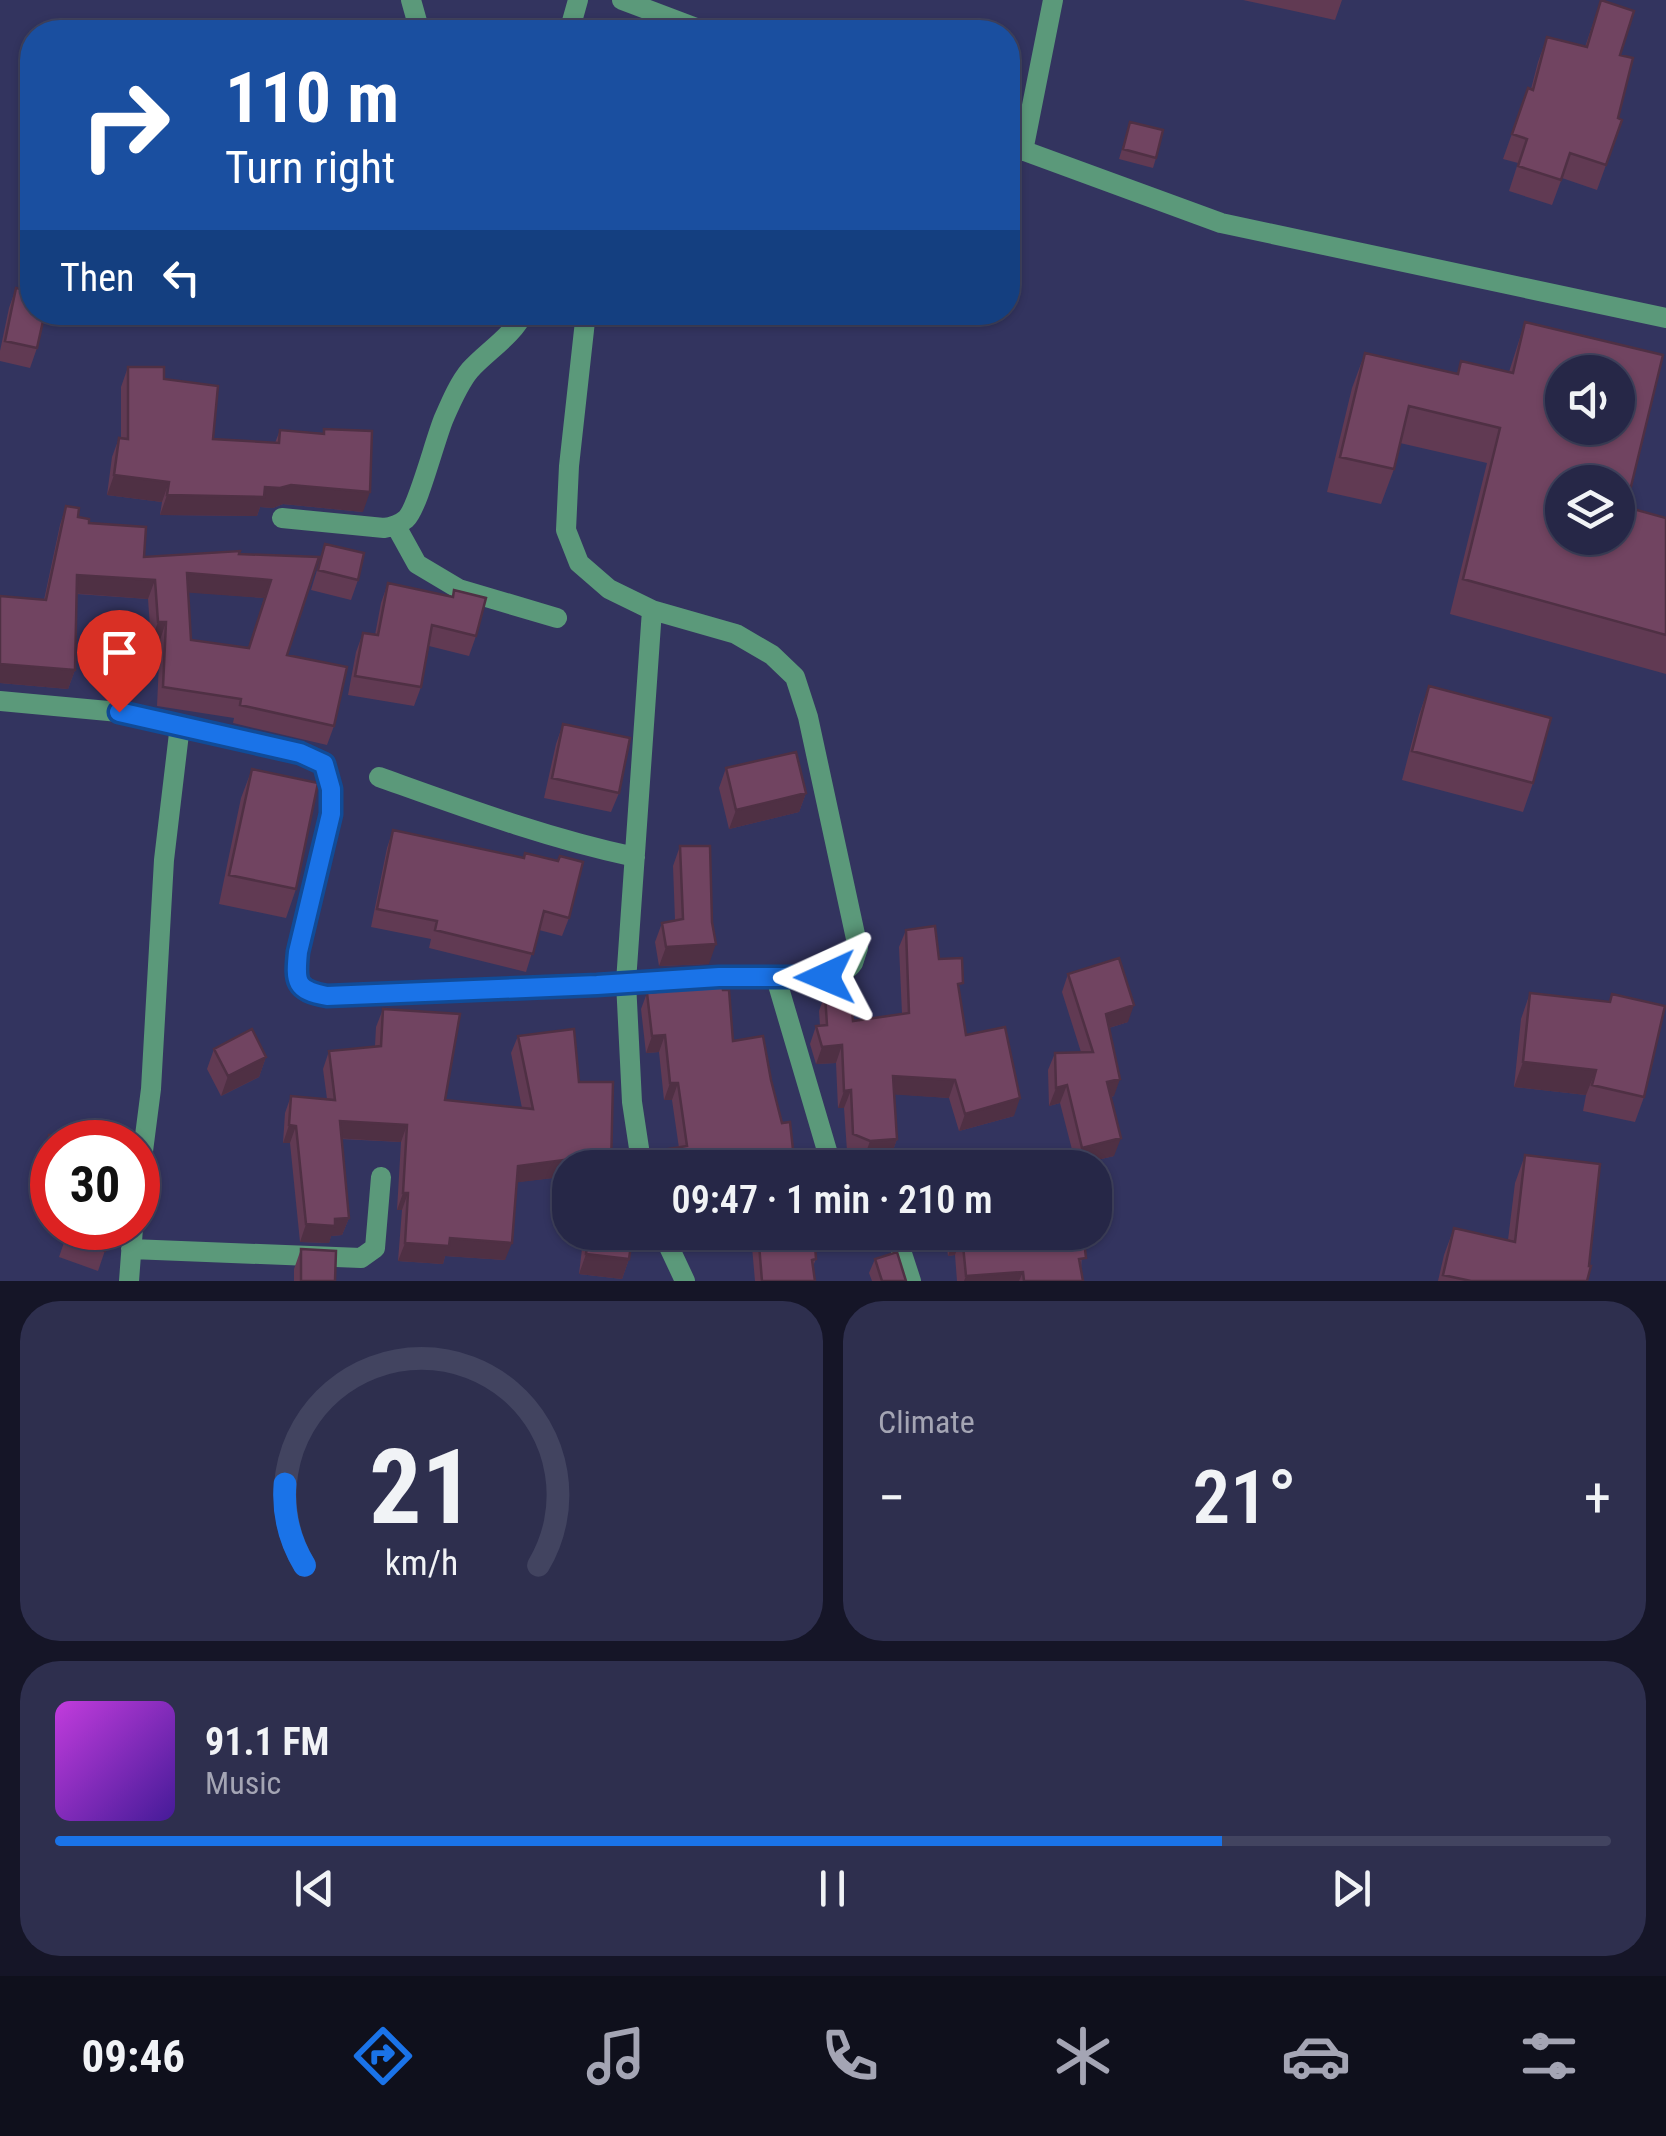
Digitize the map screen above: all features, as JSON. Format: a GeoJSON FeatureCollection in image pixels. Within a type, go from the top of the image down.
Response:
{"type":"FeatureCollection","features":[{"type":"Feature","properties":{"kind":"street"},"geometry":{"type":"LineString","coordinates":[[622,0],[675,20]]}},
{"type":"Feature","properties":{"kind":"street"},"geometry":{"type":"LineString","coordinates":[[1020,129],[1053,0]]}},
{"type":"Feature","properties":{"kind":"street"},"geometry":{"type":"LineString","coordinates":[[1020,150],[1221,223],[1666,318]]}},
{"type":"Feature","properties":{"kind":"street"},"geometry":{"type":"LineString","coordinates":[[282,518],[384,528],[396,526],[409,517],[453,398],[468,372],[515,325]]}},
{"type":"Feature","properties":{"kind":"street"},"geometry":{"type":"LineString","coordinates":[[0,702],[119,712],[300,753],[324,764],[331,789],[331,814],[296,975],[301,988],[311,993],[327,996],[719,977],[825,977],[842,973],[852,965],[858,948],[808,717],[795,677],[772,654],[736,634],[652,610],[609,589],[579,563],[566,530],[585,325]]}},
{"type":"Feature","properties":{"kind":"street"},"geometry":{"type":"LineString","coordinates":[[396,526],[418,564],[459,589],[556,618]]}},
{"type":"Feature","properties":{"kind":"street"},"geometry":{"type":"LineString","coordinates":[[639,1150],[632,1102],[626,982],[652,610]]}},
{"type":"Feature","properties":{"kind":"street"},"geometry":{"type":"LineString","coordinates":[[147,1120],[164,860],[180,725]]}},
{"type":"Feature","properties":{"kind":"street"},"geometry":{"type":"LineString","coordinates":[[379,776],[513,825],[635,857]]}},
{"type":"Feature","properties":{"kind":"street"},"geometry":{"type":"LineString","coordinates":[[776,978],[827,1150]]}},
{"type":"Feature","properties":{"kind":"street"},"geometry":{"type":"LineString","coordinates":[[160,1240],[361,1258],[374,1248],[381,1177]]}},
{"type":"Feature","properties":{"kind":"street"},"geometry":{"type":"LineString","coordinates":[[129,1281],[131,1250]]}},
{"type":"Feature","properties":{"kind":"street"},"geometry":{"type":"LineString","coordinates":[[670,1250],[685,1281]]}},
{"type":"Feature","properties":{"kind":"street"},"geometry":{"type":"LineString","coordinates":[[901,1250],[911,1281]]}},
{"type":"Feature","properties":{"kind":"building"},"geometry":{"type":"Polygon","coordinates":[[[1601,0],[1634,11],[1620,55],[1633,58],[1618,118],[1622,120],[1606,165],[1570,153],[1561,180],[1518,166],[1527,139],[1512,134],[1528,88],[1533,90],[1547,37],[1587,47],[1601,0]]]}},
{"type":"Feature","properties":{"kind":"building"},"geometry":{"type":"Polygon","coordinates":[[[1130,122],[1163,130],[1156,158],[1123,149],[1130,122]]]}},
{"type":"Feature","properties":{"kind":"building"},"geometry":{"type":"Polygon","coordinates":[[[16,288],[20,289],[20,325],[42,325],[37,348],[5,341],[16,288]]]}},
{"type":"Feature","properties":{"kind":"building"},"geometry":{"type":"Polygon","coordinates":[[[1525,322],[1663,355],[1635,470],[1635,465],[1545,465],[1545,555],[1635,555],[1635,509],[1666,518],[1666,635],[1463,579],[1500,428],[1409,406],[1394,469],[1340,457],[1365,353],[1458,374],[1461,361],[1513,373],[1525,322]]]}},
{"type":"Feature","properties":{"kind":"building"},"geometry":{"type":"Polygon","coordinates":[[[128,367],[164,367],[164,379],[218,386],[213,439],[279,443],[280,430],[324,434],[324,429],[372,431],[370,492],[291,485],[265,487],[264,497],[167,495],[169,482],[114,475],[119,438],[128,439],[128,367]]]}},
{"type":"Feature","properties":{"kind":"building"},"geometry":{"type":"Polygon","coordinates":[[[66,506],[79,508],[78,517],[89,519],[89,523],[146,527],[144,557],[240,551],[239,554],[319,557],[287,655],[347,667],[334,726],[240,705],[241,699],[163,687],[166,622],[158,622],[155,580],[77,575],[75,670],[0,664],[0,596],[46,600],[66,506]],[[187,573],[191,640],[249,648],[271,580],[187,573]]]}},
{"type":"Feature","properties":{"kind":"building"},"geometry":{"type":"Polygon","coordinates":[[[325,544],[364,553],[358,580],[318,570],[325,544]]]}},
{"type":"Feature","properties":{"kind":"building"},"geometry":{"type":"Polygon","coordinates":[[[388,583],[453,597],[454,590],[486,598],[476,636],[432,625],[421,687],[355,676],[363,633],[378,635],[388,583]]]}},
{"type":"Feature","properties":{"kind":"building"},"geometry":{"type":"Polygon","coordinates":[[[1429,686],[1551,718],[1533,783],[1412,751],[1429,686]]]}},
{"type":"Feature","properties":{"kind":"building"},"geometry":{"type":"Polygon","coordinates":[[[563,724],[630,738],[619,793],[552,778],[563,724]]]}},
{"type":"Feature","properties":{"kind":"building"},"geometry":{"type":"Polygon","coordinates":[[[796,752],[806,793],[736,810],[726,768],[796,752]]]}},
{"type":"Feature","properties":{"kind":"building"},"geometry":{"type":"Polygon","coordinates":[[[252,769],[318,783],[296,889],[229,875],[252,769]]]}},
{"type":"Feature","properties":{"kind":"building"},"geometry":{"type":"Polygon","coordinates":[[[393,830],[524,858],[525,853],[583,862],[569,918],[544,911],[533,954],[435,930],[437,921],[377,909],[393,830]]]}},
{"type":"Feature","properties":{"kind":"building"},"geometry":{"type":"Polygon","coordinates":[[[680,846],[710,846],[716,944],[666,947],[662,923],[683,919],[680,846]]]}},
{"type":"Feature","properties":{"kind":"building"},"geometry":{"type":"Polygon","coordinates":[[[935,926],[939,959],[962,958],[963,983],[958,984],[966,1035],[1005,1027],[1020,1098],[965,1114],[955,1080],[893,1076],[897,1139],[870,1141],[853,1134],[851,1090],[844,1091],[842,1045],[822,1047],[816,1026],[827,1025],[825,994],[850,992],[853,1021],[909,1013],[906,930],[935,926]]]}},
{"type":"Feature","properties":{"kind":"building"},"geometry":{"type":"Polygon","coordinates":[[[1119,958],[1134,1005],[1106,1014],[1120,1079],[1107,1082],[1121,1138],[1082,1148],[1067,1085],[1056,1088],[1055,1053],[1093,1052],[1068,974],[1119,958]]]}},
{"type":"Feature","properties":{"kind":"building"},"geometry":{"type":"Polygon","coordinates":[[[720,974],[723,990],[729,990],[733,1041],[763,1036],[782,1123],[790,1122],[793,1150],[662,1150],[687,1146],[678,1083],[670,1083],[665,1035],[652,1036],[647,993],[673,990],[671,977],[720,974]]]}},
{"type":"Feature","properties":{"kind":"building"},"geometry":{"type":"Polygon","coordinates":[[[1530,993],[1610,1002],[1612,994],[1665,1006],[1644,1097],[1592,1085],[1596,1070],[1523,1062],[1530,993]]]}},
{"type":"Feature","properties":{"kind":"building"},"geometry":{"type":"Polygon","coordinates":[[[383,1009],[460,1014],[445,1100],[533,1109],[518,1036],[574,1029],[579,1082],[613,1082],[611,1150],[552,1150],[552,1162],[518,1166],[512,1243],[450,1238],[449,1246],[405,1243],[407,1125],[340,1121],[349,1218],[335,1219],[335,1226],[306,1224],[296,1126],[289,1125],[291,1096],[335,1100],[329,1051],[381,1046],[383,1009]]]}},
{"type":"Feature","properties":{"kind":"building"},"geometry":{"type":"Polygon","coordinates":[[[252,1029],[266,1057],[228,1076],[214,1049],[252,1029]]]}},
{"type":"Feature","properties":{"kind":"building"},"geometry":{"type":"Polygon","coordinates":[[[1525,1155],[1600,1164],[1587,1281],[1471,1281],[1443,1275],[1454,1228],[1515,1242],[1525,1155]]]}},
{"type":"Feature","properties":{"kind":"building"},"geometry":{"type":"Polygon","coordinates":[[[301,1249],[336,1251],[335,1281],[301,1281],[301,1249]]]}},
{"type":"Feature","properties":{"kind":"building"},"geometry":{"type":"Polygon","coordinates":[[[587,1250],[630,1250],[629,1259],[586,1254],[587,1250]]]}},
{"type":"Feature","properties":{"kind":"building"},"geometry":{"type":"Polygon","coordinates":[[[759,1250],[815,1250],[816,1259],[812,1260],[815,1281],[762,1281],[759,1250]]]}},
{"type":"Feature","properties":{"kind":"building"},"geometry":{"type":"Polygon","coordinates":[[[963,1250],[1085,1250],[1086,1258],[1079,1259],[1083,1281],[1024,1281],[1023,1272],[966,1276],[963,1250]]]}},
{"type":"Feature","properties":{"kind":"building"},"geometry":{"type":"Polygon","coordinates":[[[897,1252],[906,1281],[882,1281],[875,1259],[897,1252]]]}},
{"type":"Feature","properties":{"kind":"route"},"geometry":{"type":"LineString","coordinates":[[119,712],[300,753],[324,764],[331,789],[331,814],[296,975],[301,988],[311,993],[327,996],[719,977],[825,977]]}}]}
